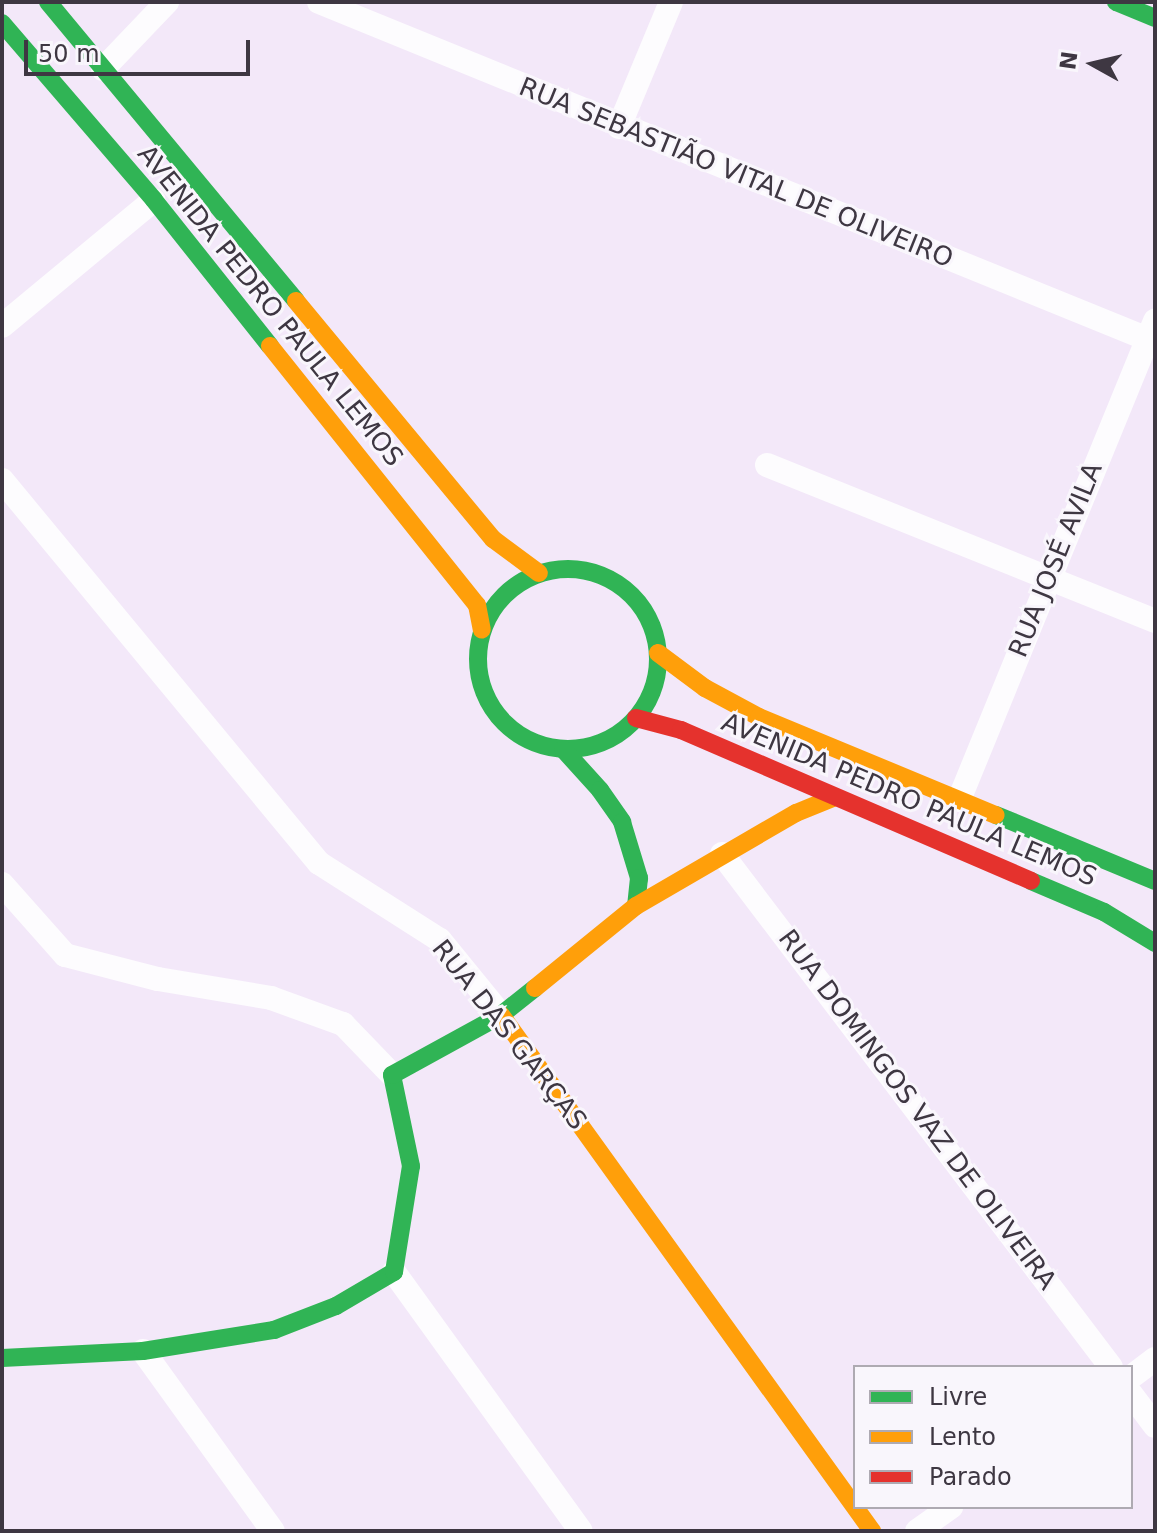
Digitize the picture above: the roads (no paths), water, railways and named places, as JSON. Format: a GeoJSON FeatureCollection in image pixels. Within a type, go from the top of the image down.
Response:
{"type":"FeatureCollection","features":[{"type":"Feature","properties":{"kind":"street","name":"AVENIDA PEDRO PAULA LEMOS"},"geometry":{"type":"LineString","coordinates":[[48,2],[493,539],[539,573]]}},
{"type":"Feature","properties":{"kind":"street"},"geometry":{"type":"LineString","coordinates":[[103,69],[167,2]]}},
{"type":"Feature","properties":{"kind":"street","name":"RUA SEBASTIÃO VITAL DE OLIVEIRO"},"geometry":{"type":"LineString","coordinates":[[319,2],[619,127],[1152,334]]}},
{"type":"Feature","properties":{"kind":"street"},"geometry":{"type":"LineString","coordinates":[[619,127],[671,2]]}},
{"type":"Feature","properties":{"kind":"street"},"geometry":{"type":"LineString","coordinates":[[1116,2],[1155,18]]}},
{"type":"Feature","properties":{"kind":"street","name":"AVENIDA PEDRO PAULA LEMOS"},"geometry":{"type":"LineString","coordinates":[[2,23],[154,200],[477,605],[482,630]]}},
{"type":"Feature","properties":{"kind":"street"},"geometry":{"type":"LineString","coordinates":[[2,326],[154,200]]}},
{"type":"Feature","properties":{"kind":"street","name":"RUA JOSÉ AVILA"},"geometry":{"type":"LineString","coordinates":[[959,800],[1048,578],[1152,334]]}},
{"type":"Feature","properties":{"kind":"street"},"geometry":{"type":"LineString","coordinates":[[767,465],[1155,621]]}},
{"type":"Feature","properties":{"kind":"street","name":"RUA DAS GARÇAS"},"geometry":{"type":"LineString","coordinates":[[2,480],[319,863],[440,940],[501,1015],[853,1505]]}},
{"type":"Feature","properties":{"kind":"street"},"geometry":{"type":"LineString","coordinates":[[566,569],[593,572],[618,584],[645,614],[658,653],[649,698],[636,718],[616,736],[590,746],[563,749],[536,744],[512,730],[493,709],[482,684],[478,657],[482,630],[495,605],[515,586],[539,573],[566,569]]}},
{"type":"Feature","properties":{"kind":"street","name":"AVENIDA PEDRO PAULA LEMOS"},"geometry":{"type":"LineString","coordinates":[[658,653],[705,688],[759,717],[1155,881]]}},
{"type":"Feature","properties":{"kind":"street","name":"AVENIDA PEDRO PAULA LEMOS"},"geometry":{"type":"LineString","coordinates":[[636,718],[681,730],[1104,912],[1155,943]]}},
{"type":"Feature","properties":{"kind":"street"},"geometry":{"type":"LineString","coordinates":[[563,749],[600,790],[622,822],[639,878],[636,906]]}},
{"type":"Feature","properties":{"kind":"street"},"geometry":{"type":"LineString","coordinates":[[392,1075],[501,1015],[636,906],[796,813],[835,797]]}},
{"type":"Feature","properties":{"kind":"street","name":"RUA DOMINGOS VAZ DE OLIVEIRA"},"geometry":{"type":"LineString","coordinates":[[722,854],[1109,1365]]}},
{"type":"Feature","properties":{"kind":"street"},"geometry":{"type":"LineString","coordinates":[[2,884],[65,955],[158,979],[271,998],[343,1024],[392,1075],[411,1166],[394,1272],[581,1531]]}},
{"type":"Feature","properties":{"kind":"street"},"geometry":{"type":"LineString","coordinates":[[2,1358],[143,1351],[274,1330],[336,1306],[394,1272]]}},
{"type":"Feature","properties":{"kind":"street"},"geometry":{"type":"LineString","coordinates":[[143,1351],[273,1531]]}},
{"type":"Feature","properties":{"kind":"street"},"geometry":{"type":"LineString","coordinates":[[1133,1376],[1155,1359]]}},
{"type":"Feature","properties":{"kind":"street"},"geometry":{"type":"LineString","coordinates":[[1133,1397],[1155,1426]]}},
{"type":"Feature","properties":{"kind":"street","name":"RUA DAS GARÇAS"},"geometry":{"type":"LineString","coordinates":[[856,1509],[872,1531]]}},
{"type":"Feature","properties":{"kind":"street"},"geometry":{"type":"LineString","coordinates":[[917,1531],[948,1509]]}}]}
